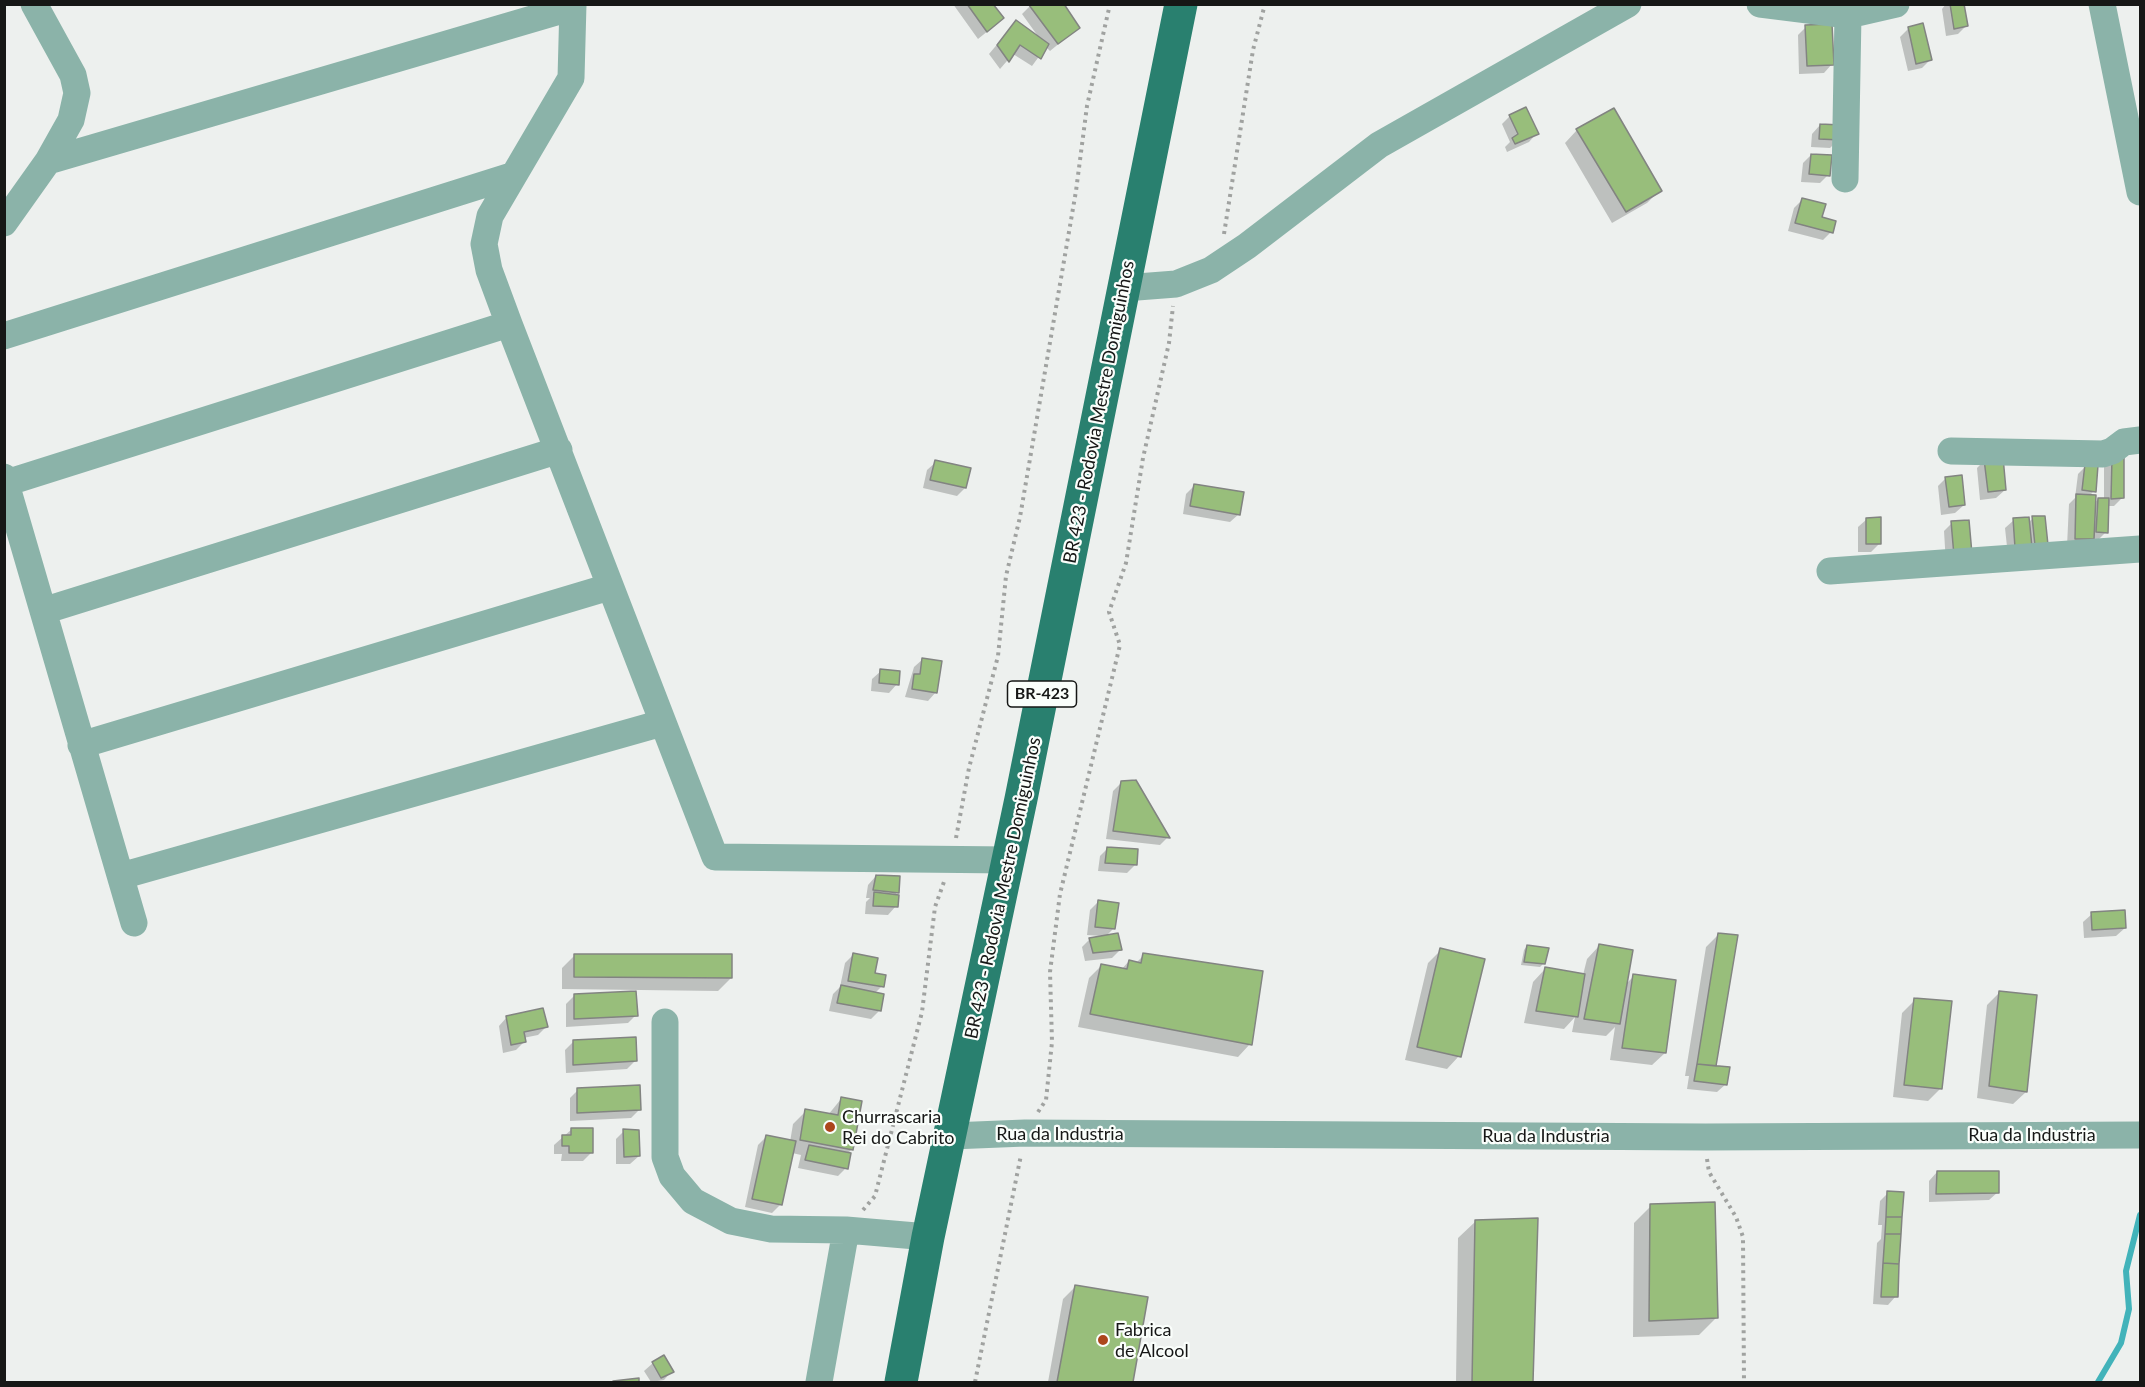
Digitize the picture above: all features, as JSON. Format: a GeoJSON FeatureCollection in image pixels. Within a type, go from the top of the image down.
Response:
{"type":"FeatureCollection","features":[{"type":"Feature","properties":{"kind":"main road","name":"BR 423 - Rodovia Mestre Domiguinhos"},"geometry":{"type":"LineString","coordinates":[[901,1383],[928,1237],[1009,860],[1181,4]]}},
{"type":"Feature","properties":{"kind":"street"},"geometry":{"type":"LineString","coordinates":[[4,223],[48,161],[71,120],[77,93],[73,75],[34,4]]}},
{"type":"Feature","properties":{"kind":"street"},"geometry":{"type":"LineString","coordinates":[[1124,288],[1176,284],[1211,270],[1247,246],[1378,145],[1628,4]]}},
{"type":"Feature","properties":{"kind":"street"},"geometry":{"type":"LineString","coordinates":[[1760,4],[1848,15],[1896,4]]}},
{"type":"Feature","properties":{"kind":"street"},"geometry":{"type":"LineString","coordinates":[[2103,4],[2140,192]]}},
{"type":"Feature","properties":{"kind":"street"},"geometry":{"type":"LineString","coordinates":[[48,161],[573,6],[571,78],[490,216],[484,244],[489,270],[509,324],[715,857],[1009,860]]}},
{"type":"Feature","properties":{"kind":"street"},"geometry":{"type":"LineString","coordinates":[[1845,179],[1848,15]]}},
{"type":"Feature","properties":{"kind":"street"},"geometry":{"type":"LineString","coordinates":[[4,336],[514,175]]}},
{"type":"Feature","properties":{"kind":"street"},"geometry":{"type":"LineString","coordinates":[[134,922],[5,480],[509,324]]}},
{"type":"Feature","properties":{"kind":"street"},"geometry":{"type":"LineString","coordinates":[[1951,452],[2103,454],[2112,451],[2124,442],[2140,440]]}},
{"type":"Feature","properties":{"kind":"street"},"geometry":{"type":"LineString","coordinates":[[43,611],[559,450]]}},
{"type":"Feature","properties":{"kind":"street"},"geometry":{"type":"LineString","coordinates":[[1830,571],[2140,549]]}},
{"type":"Feature","properties":{"kind":"street"},"geometry":{"type":"LineString","coordinates":[[81,745],[609,587]]}},
{"type":"Feature","properties":{"kind":"street"},"geometry":{"type":"LineString","coordinates":[[121,876],[662,723]]}},
{"type":"Feature","properties":{"kind":"street"},"geometry":{"type":"LineString","coordinates":[[665,1022],[665,1157],[672,1176],[693,1201],[731,1221],[771,1229],[846,1230],[928,1237]]}},
{"type":"Feature","properties":{"kind":"street","name":"Rua da Industria"},"geometry":{"type":"LineString","coordinates":[[951,1136],[1025,1133],[1705,1137],[2140,1135]]}},
{"type":"Feature","properties":{"kind":"street"},"geometry":{"type":"LineString","coordinates":[[819,1383],[846,1230]]}},
{"type":"Feature","properties":{"kind":"path"},"geometry":{"type":"LineString","coordinates":[[846,1230],[875,1196],[922,1012],[938,895],[952,858],[969,768],[998,656],[1006,576],[1020,517],[1076,191],[1087,106],[1110,4]]}},
{"type":"Feature","properties":{"kind":"path"},"geometry":{"type":"LineString","coordinates":[[1211,270],[1223,241],[1253,50],[1265,4]]}},
{"type":"Feature","properties":{"kind":"path"},"geometry":{"type":"LineString","coordinates":[[975,1383],[1025,1133],[1046,1100],[1052,1042],[1051,946],[1060,894],[1120,645],[1109,612],[1126,563],[1143,458],[1169,343],[1176,284]]}},
{"type":"Feature","properties":{"kind":"path"},"geometry":{"type":"LineString","coordinates":[[1705,1137],[1709,1172],[1736,1217],[1743,1237],[1744,1383]]}},
{"type":"Feature","properties":{"kind":"building"},"geometry":{"type":"Polygon","coordinates":[[[967,4],[993,4],[1004,18],[987,32],[967,4]]]}},
{"type":"Feature","properties":{"kind":"building"},"geometry":{"type":"Polygon","coordinates":[[[1064,4],[1080,28],[1058,44],[1029,5],[1064,4]]]}},
{"type":"Feature","properties":{"kind":"building"},"geometry":{"type":"Polygon","coordinates":[[[1950,4],[1964,4],[1968,26],[1954,29],[1950,4]]]}},
{"type":"Feature","properties":{"kind":"building"},"geometry":{"type":"Polygon","coordinates":[[[1016,20],[1049,44],[1041,59],[1020,45],[1009,62],[997,45],[1016,20]]]}},
{"type":"Feature","properties":{"kind":"building"},"geometry":{"type":"Polygon","coordinates":[[[1923,23],[1932,60],[1916,64],[1908,27],[1923,23]]]}},
{"type":"Feature","properties":{"kind":"building"},"geometry":{"type":"Polygon","coordinates":[[[1832,24],[1834,65],[1807,66],[1805,25],[1832,24]]]}},
{"type":"Feature","properties":{"kind":"building"},"geometry":{"type":"Polygon","coordinates":[[[1526,107],[1539,134],[1515,144],[1512,138],[1518,134],[1509,115],[1526,107]]]}},
{"type":"Feature","properties":{"kind":"building"},"geometry":{"type":"Polygon","coordinates":[[[1614,108],[1662,191],[1626,212],[1576,129],[1614,108]]]}},
{"type":"Feature","properties":{"kind":"building"},"geometry":{"type":"Polygon","coordinates":[[[1820,124],[1842,125],[1840,140],[1819,139],[1820,124]]]}},
{"type":"Feature","properties":{"kind":"building"},"geometry":{"type":"Polygon","coordinates":[[[1811,154],[1832,155],[1830,176],[1809,174],[1811,154]]]}},
{"type":"Feature","properties":{"kind":"building"},"geometry":{"type":"Polygon","coordinates":[[[1802,198],[1826,204],[1822,217],[1836,221],[1833,233],[1795,223],[1802,198]]]}},
{"type":"Feature","properties":{"kind":"building"},"geometry":{"type":"Polygon","coordinates":[[[2003,457],[2006,490],[1988,492],[1984,459],[2003,457]]]}},
{"type":"Feature","properties":{"kind":"building"},"geometry":{"type":"Polygon","coordinates":[[[2112,457],[2124,457],[2124,498],[2111,499],[2112,457]]]}},
{"type":"Feature","properties":{"kind":"building"},"geometry":{"type":"Polygon","coordinates":[[[935,460],[971,468],[966,488],[930,480],[935,460]]]}},
{"type":"Feature","properties":{"kind":"building"},"geometry":{"type":"Polygon","coordinates":[[[2085,464],[2098,465],[2096,492],[2082,490],[2085,464]]]}},
{"type":"Feature","properties":{"kind":"building"},"geometry":{"type":"Polygon","coordinates":[[[1962,475],[1965,505],[1949,507],[1945,477],[1962,475]]]}},
{"type":"Feature","properties":{"kind":"building"},"geometry":{"type":"Polygon","coordinates":[[[1194,484],[1244,492],[1240,515],[1190,506],[1194,484]]]}},
{"type":"Feature","properties":{"kind":"building"},"geometry":{"type":"Polygon","coordinates":[[[2076,494],[2096,495],[2094,539],[2075,539],[2076,494]]]}},
{"type":"Feature","properties":{"kind":"building"},"geometry":{"type":"Polygon","coordinates":[[[2098,498],[2109,498],[2108,533],[2096,532],[2098,498]]]}},
{"type":"Feature","properties":{"kind":"building"},"geometry":{"type":"Polygon","coordinates":[[[2032,516],[2045,516],[2048,545],[2035,546],[2032,516]]]}},
{"type":"Feature","properties":{"kind":"building"},"geometry":{"type":"Polygon","coordinates":[[[1881,517],[1881,544],[1866,544],[1866,518],[1881,517]]]}},
{"type":"Feature","properties":{"kind":"building"},"geometry":{"type":"Polygon","coordinates":[[[2029,517],[2032,547],[2015,548],[2013,518],[2029,517]]]}},
{"type":"Feature","properties":{"kind":"building"},"geometry":{"type":"Polygon","coordinates":[[[1969,520],[1972,554],[1954,556],[1951,521],[1969,520]]]}},
{"type":"Feature","properties":{"kind":"building"},"geometry":{"type":"Polygon","coordinates":[[[922,658],[942,661],[937,693],[912,689],[914,674],[920,674],[922,658]]]}},
{"type":"Feature","properties":{"kind":"building"},"geometry":{"type":"Polygon","coordinates":[[[880,669],[900,671],[899,685],[879,683],[880,669]]]}},
{"type":"Feature","properties":{"kind":"building"},"geometry":{"type":"Polygon","coordinates":[[[1136,780],[1170,838],[1113,831],[1121,781],[1136,780]]]}},
{"type":"Feature","properties":{"kind":"building"},"geometry":{"type":"Polygon","coordinates":[[[1107,847],[1138,849],[1137,865],[1105,863],[1107,847]]]}},
{"type":"Feature","properties":{"kind":"building"},"geometry":{"type":"Polygon","coordinates":[[[876,875],[900,876],[899,893],[873,890],[876,875]]]}},
{"type":"Feature","properties":{"kind":"building"},"geometry":{"type":"Polygon","coordinates":[[[874,892],[899,895],[898,907],[873,906],[874,892]]]}},
{"type":"Feature","properties":{"kind":"building"},"geometry":{"type":"Polygon","coordinates":[[[1098,900],[1119,903],[1115,929],[1095,927],[1098,900]]]}},
{"type":"Feature","properties":{"kind":"building"},"geometry":{"type":"Polygon","coordinates":[[[2125,910],[2126,928],[2092,930],[2091,912],[2125,910]]]}},
{"type":"Feature","properties":{"kind":"building"},"geometry":{"type":"Polygon","coordinates":[[[1118,933],[1122,950],[1093,953],[1089,938],[1118,933]]]}},
{"type":"Feature","properties":{"kind":"building"},"geometry":{"type":"Polygon","coordinates":[[[1718,933],[1738,935],[1716,1066],[1697,1064],[1718,933]]]}},
{"type":"Feature","properties":{"kind":"building"},"geometry":{"type":"Polygon","coordinates":[[[1599,944],[1633,950],[1620,1024],[1584,1019],[1599,944]]]}},
{"type":"Feature","properties":{"kind":"building"},"geometry":{"type":"Polygon","coordinates":[[[1527,945],[1549,948],[1545,964],[1524,962],[1527,945]]]}},
{"type":"Feature","properties":{"kind":"building"},"geometry":{"type":"Polygon","coordinates":[[[1440,948],[1485,959],[1461,1057],[1417,1047],[1440,948]]]}},
{"type":"Feature","properties":{"kind":"building"},"geometry":{"type":"Polygon","coordinates":[[[853,953],[878,958],[875,973],[886,975],[884,987],[848,981],[853,953]]]}},
{"type":"Feature","properties":{"kind":"building"},"geometry":{"type":"Polygon","coordinates":[[[1143,953],[1263,971],[1252,1045],[1090,1014],[1101,964],[1127,969],[1129,960],[1141,963],[1143,953]]]}},
{"type":"Feature","properties":{"kind":"building"},"geometry":{"type":"Polygon","coordinates":[[[574,954],[732,954],[732,978],[574,977],[574,954]]]}},
{"type":"Feature","properties":{"kind":"building"},"geometry":{"type":"Polygon","coordinates":[[[1545,967],[1585,974],[1578,1017],[1536,1011],[1545,967]]]}},
{"type":"Feature","properties":{"kind":"building"},"geometry":{"type":"Polygon","coordinates":[[[1633,974],[1676,980],[1666,1053],[1622,1048],[1633,974]]]}},
{"type":"Feature","properties":{"kind":"building"},"geometry":{"type":"Polygon","coordinates":[[[841,985],[884,994],[881,1011],[837,1003],[841,985]]]}},
{"type":"Feature","properties":{"kind":"building"},"geometry":{"type":"Polygon","coordinates":[[[636,991],[638,1016],[574,1019],[574,994],[636,991]]]}},
{"type":"Feature","properties":{"kind":"building"},"geometry":{"type":"Polygon","coordinates":[[[1999,991],[2037,995],[2027,1092],[1989,1086],[1999,991]]]}},
{"type":"Feature","properties":{"kind":"building"},"geometry":{"type":"Polygon","coordinates":[[[1914,998],[1952,1001],[1942,1089],[1904,1085],[1914,998]]]}},
{"type":"Feature","properties":{"kind":"building"},"geometry":{"type":"Polygon","coordinates":[[[543,1008],[548,1027],[524,1032],[526,1042],[511,1045],[506,1016],[543,1008]]]}},
{"type":"Feature","properties":{"kind":"building"},"geometry":{"type":"Polygon","coordinates":[[[636,1037],[637,1061],[573,1065],[573,1040],[636,1037]]]}},
{"type":"Feature","properties":{"kind":"building"},"geometry":{"type":"Polygon","coordinates":[[[1697,1064],[1730,1067],[1727,1085],[1694,1081],[1697,1064]]]}},
{"type":"Feature","properties":{"kind":"building"},"geometry":{"type":"Polygon","coordinates":[[[640,1085],[641,1110],[577,1113],[577,1088],[640,1085]]]}},
{"type":"Feature","properties":{"kind":"building","name":"Churrascaria Rei do Cabrito"},"geometry":{"type":"Polygon","coordinates":[[[841,1097],[862,1101],[853,1150],[800,1140],[805,1109],[838,1115],[841,1097]]]}},
{"type":"Feature","properties":{"kind":"building"},"geometry":{"type":"Polygon","coordinates":[[[571,1128],[593,1128],[593,1153],[569,1153],[569,1146],[562,1146],[562,1135],[571,1135],[571,1128]]]}},
{"type":"Feature","properties":{"kind":"building"},"geometry":{"type":"Polygon","coordinates":[[[623,1129],[639,1130],[640,1156],[624,1157],[623,1129]]]}},
{"type":"Feature","properties":{"kind":"building"},"geometry":{"type":"Polygon","coordinates":[[[766,1135],[796,1141],[782,1205],[752,1199],[766,1135]]]}},
{"type":"Feature","properties":{"kind":"building"},"geometry":{"type":"Polygon","coordinates":[[[809,1145],[851,1153],[848,1169],[805,1160],[809,1145]]]}},
{"type":"Feature","properties":{"kind":"building"},"geometry":{"type":"Polygon","coordinates":[[[1937,1171],[1999,1171],[1999,1193],[1936,1194],[1937,1171]]]}},
{"type":"Feature","properties":{"kind":"building"},"geometry":{"type":"Polygon","coordinates":[[[1887,1191],[1904,1192],[1902,1217],[1886,1217],[1887,1191]]]}},
{"type":"Feature","properties":{"kind":"building"},"geometry":{"type":"Polygon","coordinates":[[[1715,1202],[1718,1318],[1649,1321],[1650,1204],[1715,1202]]]}},
{"type":"Feature","properties":{"kind":"building"},"geometry":{"type":"Polygon","coordinates":[[[1886,1217],[1902,1217],[1901,1234],[1885,1234],[1886,1217]]]}},
{"type":"Feature","properties":{"kind":"building"},"geometry":{"type":"Polygon","coordinates":[[[1538,1218],[1533,1382],[1472,1382],[1475,1220],[1538,1218]]]}},
{"type":"Feature","properties":{"kind":"building"},"geometry":{"type":"Polygon","coordinates":[[[1885,1234],[1901,1234],[1899,1264],[1883,1263],[1885,1234]]]}},
{"type":"Feature","properties":{"kind":"building"},"geometry":{"type":"Polygon","coordinates":[[[1883,1263],[1899,1264],[1898,1297],[1881,1297],[1883,1263]]]}},
{"type":"Feature","properties":{"kind":"building","name":"Fabrica de Alcool"},"geometry":{"type":"Polygon","coordinates":[[[1075,1285],[1148,1297],[1133,1382],[1057,1382],[1075,1285]]]}},
{"type":"Feature","properties":{"kind":"building"},"geometry":{"type":"Polygon","coordinates":[[[664,1355],[674,1372],[661,1378],[652,1362],[664,1355]]]}},
{"type":"Feature","properties":{"kind":"building"},"geometry":{"type":"Polygon","coordinates":[[[639,1378],[639,1382],[613,1382],[613,1381],[639,1378]]]}},
{"type":"Feature","properties":{"kind":"waterway"},"geometry":{"type":"LineString","coordinates":[[2098,1382],[2121,1343],[2129,1309],[2126,1271],[2140,1215]]}},
{"type":"Feature","properties":{"kind":"place","name":"Churrascaria Rei do Cabrito"},"geometry":{"type":"Point","coordinates":[830,1127]}},
{"type":"Feature","properties":{"kind":"place","name":"Fabrica de Alcool"},"geometry":{"type":"Point","coordinates":[1103,1340]}}]}
